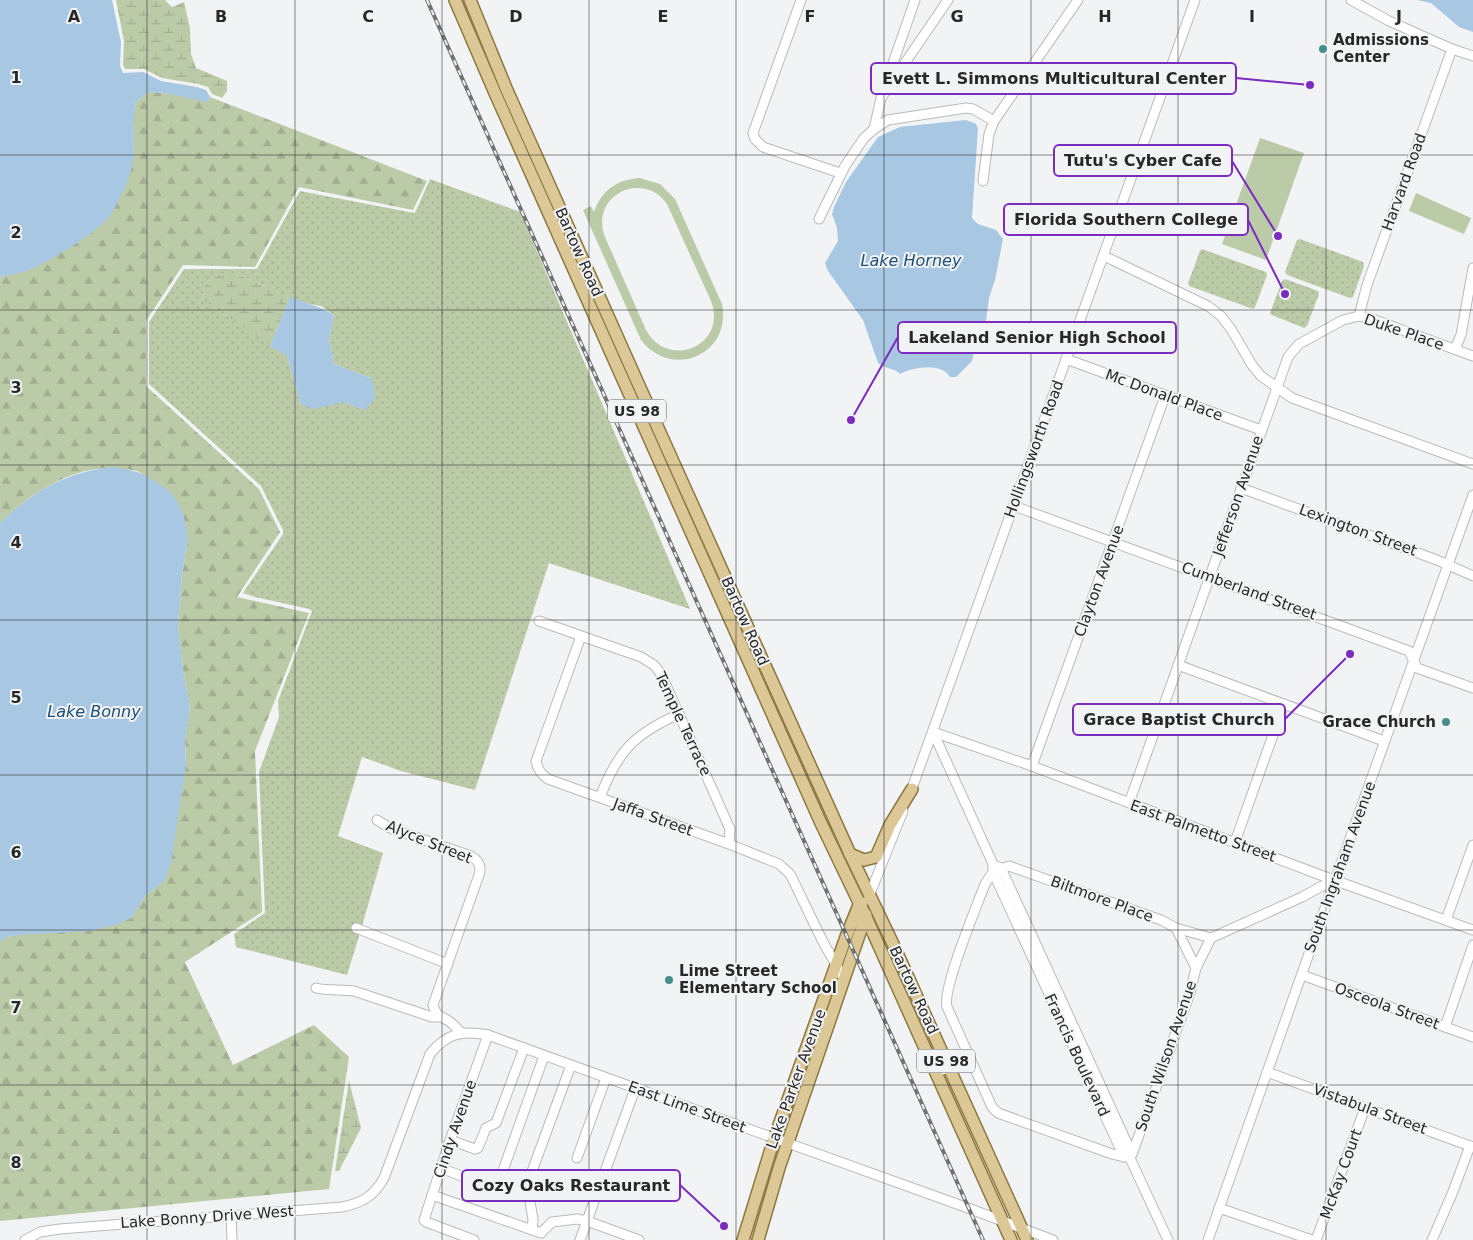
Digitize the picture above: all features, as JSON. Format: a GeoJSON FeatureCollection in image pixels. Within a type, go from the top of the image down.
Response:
{"type":"FeatureCollection","features":[{"type":"Feature","properties":{"kind":"main road","name":"Bartow Road"},"geometry":{"type":"LineString","coordinates":[[455,0],[660,463],[1011,1240]]}},
{"type":"Feature","properties":{"kind":"main road","name":"Bartow Road"},"geometry":{"type":"LineString","coordinates":[[470,0],[506,88],[671,457],[1026,1240]]}},
{"type":"Feature","properties":{"kind":"main road"},"geometry":{"type":"LineString","coordinates":[[850,854],[864,860],[876,857],[890,825],[912,789]]}},
{"type":"Feature","properties":{"kind":"main road","name":"Lake Parker Avenue"},"geometry":{"type":"LineString","coordinates":[[743,1240],[774,1138],[836,965],[859,905],[869,896]]}},
{"type":"Feature","properties":{"kind":"main road","name":"Lake Parker Avenue"},"geometry":{"type":"LineString","coordinates":[[758,1240],[787,1143],[866,918],[869,896]]}},
{"type":"Feature","properties":{"kind":"street"},"geometry":{"type":"LineString","coordinates":[[801,0],[753,132],[755,139],[763,148],[840,173]]}},
{"type":"Feature","properties":{"kind":"street"},"geometry":{"type":"LineString","coordinates":[[874,128],[881,98],[915,0]]}},
{"type":"Feature","properties":{"kind":"street"},"geometry":{"type":"LineString","coordinates":[[881,98],[948,0]]}},
{"type":"Feature","properties":{"kind":"street"},"geometry":{"type":"LineString","coordinates":[[983,181],[989,134],[994,121],[1078,0]]}},
{"type":"Feature","properties":{"kind":"street","name":"Hollingsworth Road"},"geometry":{"type":"LineString","coordinates":[[869,896],[912,789],[1195,0]]}},
{"type":"Feature","properties":{"kind":"street"},"geometry":{"type":"LineString","coordinates":[[1351,0],[1389,21],[1452,49],[1473,56]]}},
{"type":"Feature","properties":{"kind":"street","name":"Harvard Road"},"geometry":{"type":"LineString","coordinates":[[1359,316],[1367,285],[1452,49]]}},
{"type":"Feature","properties":{"kind":"street"},"geometry":{"type":"LineString","coordinates":[[819,220],[840,173],[864,138],[874,128],[888,120],[966,108],[973,109],[994,121]]}},
{"type":"Feature","properties":{"kind":"street"},"geometry":{"type":"LineString","coordinates":[[1104,256],[1208,306],[1221,316],[1231,329],[1252,365],[1262,376],[1292,398],[1473,464]]}},
{"type":"Feature","properties":{"kind":"street"},"geometry":{"type":"LineString","coordinates":[[1455,349],[1461,335],[1473,268]]}},
{"type":"Feature","properties":{"kind":"street","name":"Duke Place"},"geometry":{"type":"LineString","coordinates":[[1277,387],[1288,357],[1299,344],[1343,320],[1359,316],[1375,320],[1473,356]]}},
{"type":"Feature","properties":{"kind":"street","name":"Mc Donald Place"},"geometry":{"type":"LineString","coordinates":[[1066,359],[1261,430]]}},
{"type":"Feature","properties":{"kind":"street","name":"Jefferson Avenue"},"geometry":{"type":"LineString","coordinates":[[1129,803],[1277,387]]}},
{"type":"Feature","properties":{"kind":"street","name":"Clayton Avenue"},"geometry":{"type":"LineString","coordinates":[[1032,766],[1165,396]]}},
{"type":"Feature","properties":{"kind":"street"},"geometry":{"type":"LineString","coordinates":[[660,463],[671,457]]}},
{"type":"Feature","properties":{"kind":"street","name":"Lexington Street"},"geometry":{"type":"LineString","coordinates":[[1241,488],[1437,560],[1473,576]]}},
{"type":"Feature","properties":{"kind":"street","name":"South Ingraham Avenue"},"geometry":{"type":"LineString","coordinates":[[1208,1240],[1473,495]]}},
{"type":"Feature","properties":{"kind":"street","name":"Cumberland Street"},"geometry":{"type":"LineString","coordinates":[[1014,506],[1409,650],[1417,668],[1473,688]]}},
{"type":"Feature","properties":{"kind":"street","name":"Temple Terrace"},"geometry":{"type":"LineString","coordinates":[[539,621],[641,657],[654,665],[661,674],[730,829],[729,844]]}},
{"type":"Feature","properties":{"kind":"street","name":"Jaffa Street"},"geometry":{"type":"LineString","coordinates":[[580,636],[536,761],[538,769],[548,779],[729,844],[779,864],[790,874],[822,940],[844,979]]}},
{"type":"Feature","properties":{"kind":"street"},"geometry":{"type":"LineString","coordinates":[[1178,665],[1384,741]]}},
{"type":"Feature","properties":{"kind":"street"},"geometry":{"type":"LineString","coordinates":[[1235,842],[1284,704]]}},
{"type":"Feature","properties":{"kind":"street"},"geometry":{"type":"LineString","coordinates":[[600,797],[613,768],[630,744],[656,724],[679,714]]}},
{"type":"Feature","properties":{"kind":"street","name":"East Palmetto Street"},"geometry":{"type":"LineString","coordinates":[[932,732],[1032,766],[1473,930]]}},
{"type":"Feature","properties":{"kind":"street","name":"Francis Boulevard"},"geometry":{"type":"LineString","coordinates":[[932,732],[1168,1240]]}},
{"type":"Feature","properties":{"kind":"street","name":"Alyce Street"},"geometry":{"type":"LineString","coordinates":[[377,820],[390,828],[471,856],[479,864],[479,875],[448,964]]}},
{"type":"Feature","properties":{"kind":"street"},"geometry":{"type":"LineString","coordinates":[[1446,920],[1473,845]]}},
{"type":"Feature","properties":{"kind":"street","name":"Biltmore Place"},"geometry":{"type":"LineString","coordinates":[[995,868],[1009,866],[1161,920],[1176,928],[1211,938]]}},
{"type":"Feature","properties":{"kind":"street"},"geometry":{"type":"LineString","coordinates":[[995,868],[986,884],[945,998],[946,1007],[969,1058],[998,1113],[1112,1154],[1128,1155]]}},
{"type":"Feature","properties":{"kind":"street"},"geometry":{"type":"LineString","coordinates":[[1196,968],[1211,938],[1302,897],[1335,879]]}},
{"type":"Feature","properties":{"kind":"street"},"geometry":{"type":"LineString","coordinates":[[356,928],[448,964],[433,1005],[439,1017]]}},
{"type":"Feature","properties":{"kind":"street","name":"South Wilson Avenue"},"geometry":{"type":"LineString","coordinates":[[1128,1155],[1186,1002],[1196,968],[1176,928]]}},
{"type":"Feature","properties":{"kind":"street"},"geometry":{"type":"LineString","coordinates":[[1445,1027],[1473,945]]}},
{"type":"Feature","properties":{"kind":"street","name":"Osceola Street"},"geometry":{"type":"LineString","coordinates":[[1302,974],[1473,1037]]}},
{"type":"Feature","properties":{"kind":"street"},"geometry":{"type":"LineString","coordinates":[[316,988],[326,991],[344,989],[354,991],[432,1018],[439,1017],[450,1021],[461,1032]]}},
{"type":"Feature","properties":{"kind":"street","name":"East Lime Street"},"geometry":{"type":"LineString","coordinates":[[461,1032],[488,1035],[1053,1240]]}},
{"type":"Feature","properties":{"kind":"street","name":"Lake Bonny Drive West"},"geometry":{"type":"LineString","coordinates":[[25,1240],[40,1232],[60,1229],[342,1207],[367,1199],[376,1191],[382,1181],[430,1054],[436,1046],[449,1037],[461,1032]]}},
{"type":"Feature","properties":{"kind":"street","name":"Cindy Avenue"},"geometry":{"type":"LineString","coordinates":[[474,1240],[424,1220],[450,1140],[488,1035]]}},
{"type":"Feature","properties":{"kind":"street"},"geometry":{"type":"LineString","coordinates":[[450,1140],[478,1148],[486,1128],[496,1123],[524,1048]]}},
{"type":"Feature","properties":{"kind":"street"},"geometry":{"type":"LineString","coordinates":[[497,1187],[544,1056]]}},
{"type":"Feature","properties":{"kind":"street"},"geometry":{"type":"LineString","coordinates":[[936,1073],[969,1058]]}},
{"type":"Feature","properties":{"kind":"street"},"geometry":{"type":"LineString","coordinates":[[532,1230],[532,1213],[527,1194],[527,1185],[571,1065]]}},
{"type":"Feature","properties":{"kind":"street","name":"Vistabula Street"},"geometry":{"type":"LineString","coordinates":[[1267,1072],[1471,1146]]}},
{"type":"Feature","properties":{"kind":"street"},"geometry":{"type":"LineString","coordinates":[[577,1158],[606,1078]]}},
{"type":"Feature","properties":{"kind":"street"},"geometry":{"type":"LineString","coordinates":[[580,1240],[635,1089]]}},
{"type":"Feature","properties":{"kind":"street","name":"McKay Court"},"geometry":{"type":"LineString","coordinates":[[1316,1240],[1365,1108]]}},
{"type":"Feature","properties":{"kind":"street"},"geometry":{"type":"LineString","coordinates":[[1432,1240],[1471,1146]]}},
{"type":"Feature","properties":{"kind":"street"},"geometry":{"type":"LineString","coordinates":[[441,1168],[494,1189],[500,1186],[527,1194]]}},
{"type":"Feature","properties":{"kind":"street"},"geometry":{"type":"LineString","coordinates":[[554,1179],[597,1195]]}},
{"type":"Feature","properties":{"kind":"street"},"geometry":{"type":"LineString","coordinates":[[432,1195],[541,1233],[552,1222],[577,1220],[587,1221],[639,1240]]}},
{"type":"Feature","properties":{"kind":"street"},"geometry":{"type":"LineString","coordinates":[[1219,1208],[1312,1240]]}},
{"type":"Feature","properties":{"kind":"street"},"geometry":{"type":"LineString","coordinates":[[231,1215],[232,1240]]}},
{"type":"Feature","properties":{"kind":"green space"},"geometry":{"type":"Polygon","coordinates":[[[116,0],[165,0],[172,7],[184,2],[190,28],[191,54],[196,68],[227,81],[227,91],[222,98],[212,94],[208,87],[198,84],[162,78],[144,69],[125,69],[123,65],[124,41],[116,0]]]}},
{"type":"Feature","properties":{"kind":"green space"},"geometry":{"type":"Polygon","coordinates":[[[148,92],[165,93],[208,101],[210,97],[427,181],[413,210],[299,187],[255,267],[183,265],[146,321],[146,386],[259,489],[280,532],[237,597],[309,613],[255,751],[262,912],[185,962],[233,1065],[314,1025],[349,1057],[329,1189],[0,1221],[0,942],[6,937],[131,918],[144,897],[165,880],[186,764],[185,739],[190,707],[183,670],[178,624],[188,536],[146,477],[132,470],[104,468],[71,476],[55,482],[40,491],[0,523],[0,277],[26,271],[54,257],[91,232],[110,216],[134,150],[133,116],[136,102],[148,92]]]}},
{"type":"Feature","properties":{"kind":"green space"},"geometry":{"type":"Polygon","coordinates":[[[1260,138],[1304,153],[1266,260],[1222,244],[1260,138]]]}},
{"type":"Feature","properties":{"kind":"green space"},"geometry":{"type":"Polygon","coordinates":[[[640,178],[660,184],[675,199],[722,304],[723,322],[718,337],[709,348],[697,356],[683,360],[668,358],[654,352],[641,340],[583,210],[591,206],[594,212],[606,192],[617,184],[640,178]],[[648,189],[625,190],[611,199],[602,220],[605,237],[646,330],[656,342],[668,349],[681,350],[693,347],[704,340],[711,330],[714,317],[711,301],[667,204],[657,193],[648,189]]]}},
{"type":"Feature","properties":{"kind":"green space"},"geometry":{"type":"Polygon","coordinates":[[[430,179],[520,212],[690,609],[549,563],[475,790],[401,771],[362,757],[338,836],[383,853],[362,926],[354,923],[351,930],[360,933],[347,975],[236,947],[234,934],[265,913],[259,772],[279,717],[278,701],[312,611],[243,593],[283,534],[283,530],[261,486],[149,384],[149,322],[184,269],[257,269],[300,191],[414,213],[430,179]],[[222,273],[209,280],[205,286],[203,300],[287,356],[301,405],[343,402],[365,410],[371,378],[334,364],[329,337],[334,315],[321,306],[303,303],[234,273],[222,273]]]}},
{"type":"Feature","properties":{"kind":"green space"},"geometry":{"type":"Polygon","coordinates":[[[1416,193],[1471,218],[1464,234],[1409,211],[1416,193]]]}},
{"type":"Feature","properties":{"kind":"green space"},"geometry":{"type":"Polygon","coordinates":[[[1300,239],[1363,262],[1364,266],[1353,297],[1350,298],[1287,275],[1285,272],[1297,240],[1300,239]]]}},
{"type":"Feature","properties":{"kind":"green space"},"geometry":{"type":"Polygon","coordinates":[[[1202,249],[1266,272],[1267,275],[1253,309],[1189,286],[1188,283],[1202,249]]]}},
{"type":"Feature","properties":{"kind":"green space"},"geometry":{"type":"Polygon","coordinates":[[[222,273],[234,273],[290,297],[270,346],[203,300],[205,286],[209,280],[222,273]]]}},
{"type":"Feature","properties":{"kind":"green space"},"geometry":{"type":"Polygon","coordinates":[[[1285,279],[1318,291],[1319,294],[1307,326],[1304,328],[1270,313],[1282,281],[1285,279]]]}},
{"type":"Feature","properties":{"kind":"green space"},"geometry":{"type":"Polygon","coordinates":[[[349,1081],[361,1128],[339,1171],[335,1171],[349,1081]]]}},
{"type":"Feature","properties":{"kind":"water"},"geometry":{"type":"Polygon","coordinates":[[[0,0],[112,0],[121,42],[120,66],[123,73],[143,72],[161,81],[206,90],[210,97],[208,102],[165,93],[148,92],[136,102],[134,111],[134,147],[130,174],[110,216],[83,239],[46,262],[23,272],[0,277],[0,0]]]}},
{"type":"Feature","properties":{"kind":"water"},"geometry":{"type":"Polygon","coordinates":[[[1417,0],[1473,0],[1473,32],[1459,27],[1431,3],[1417,0]]]}},
{"type":"Feature","properties":{"kind":"water","name":"Lake Horney"},"geometry":{"type":"Polygon","coordinates":[[[966,120],[976,124],[978,128],[972,218],[978,224],[996,230],[1003,239],[995,280],[989,298],[986,320],[980,329],[983,334],[978,348],[974,352],[972,361],[956,377],[950,377],[940,369],[926,367],[912,369],[900,374],[878,363],[863,320],[828,271],[825,263],[838,241],[837,228],[832,214],[846,182],[878,137],[900,127],[966,120]]]}},
{"type":"Feature","properties":{"kind":"water"},"geometry":{"type":"Polygon","coordinates":[[[290,297],[334,315],[329,337],[334,364],[371,378],[373,383],[374,399],[365,410],[343,402],[314,409],[301,405],[287,356],[270,346],[290,297]]]}},
{"type":"Feature","properties":{"kind":"water","name":"Lake Bonny"},"geometry":{"type":"Polygon","coordinates":[[[113,467],[143,474],[168,490],[178,502],[184,517],[188,536],[178,624],[183,670],[190,707],[185,739],[186,764],[171,863],[165,880],[144,897],[131,918],[118,924],[90,931],[17,935],[6,937],[0,942],[0,523],[25,501],[65,478],[80,473],[113,467]]]}},
{"type":"Feature","properties":{"kind":"railway"},"geometry":{"type":"LineString","coordinates":[[427,0],[983,1240]]}},
{"type":"Feature","properties":{"kind":"place","name":"Admissions Center"},"geometry":{"type":"Point","coordinates":[1323,49]}},
{"type":"Feature","properties":{"kind":"place","name":"Evett L. Simmons Multicultural Center"},"geometry":{"type":"Point","coordinates":[1310,85]}},
{"type":"Feature","properties":{"kind":"place","name":"Tutu's Cyber Cafe"},"geometry":{"type":"Point","coordinates":[1278,236]}},
{"type":"Feature","properties":{"kind":"place","name":"Florida Southern College"},"geometry":{"type":"Point","coordinates":[1285,294]}},
{"type":"Feature","properties":{"kind":"place","name":"Lakeland Senior High School"},"geometry":{"type":"Point","coordinates":[851,420]}},
{"type":"Feature","properties":{"kind":"place","name":"Grace Baptist Church"},"geometry":{"type":"Point","coordinates":[1350,654]}},
{"type":"Feature","properties":{"kind":"place","name":"Grace Church"},"geometry":{"type":"Point","coordinates":[1446,722]}},
{"type":"Feature","properties":{"kind":"place","name":"Lime Street Elementary School"},"geometry":{"type":"Point","coordinates":[669,980]}},
{"type":"Feature","properties":{"kind":"place","name":"Cozy Oaks Restaurant"},"geometry":{"type":"Point","coordinates":[724,1226]}}]}
